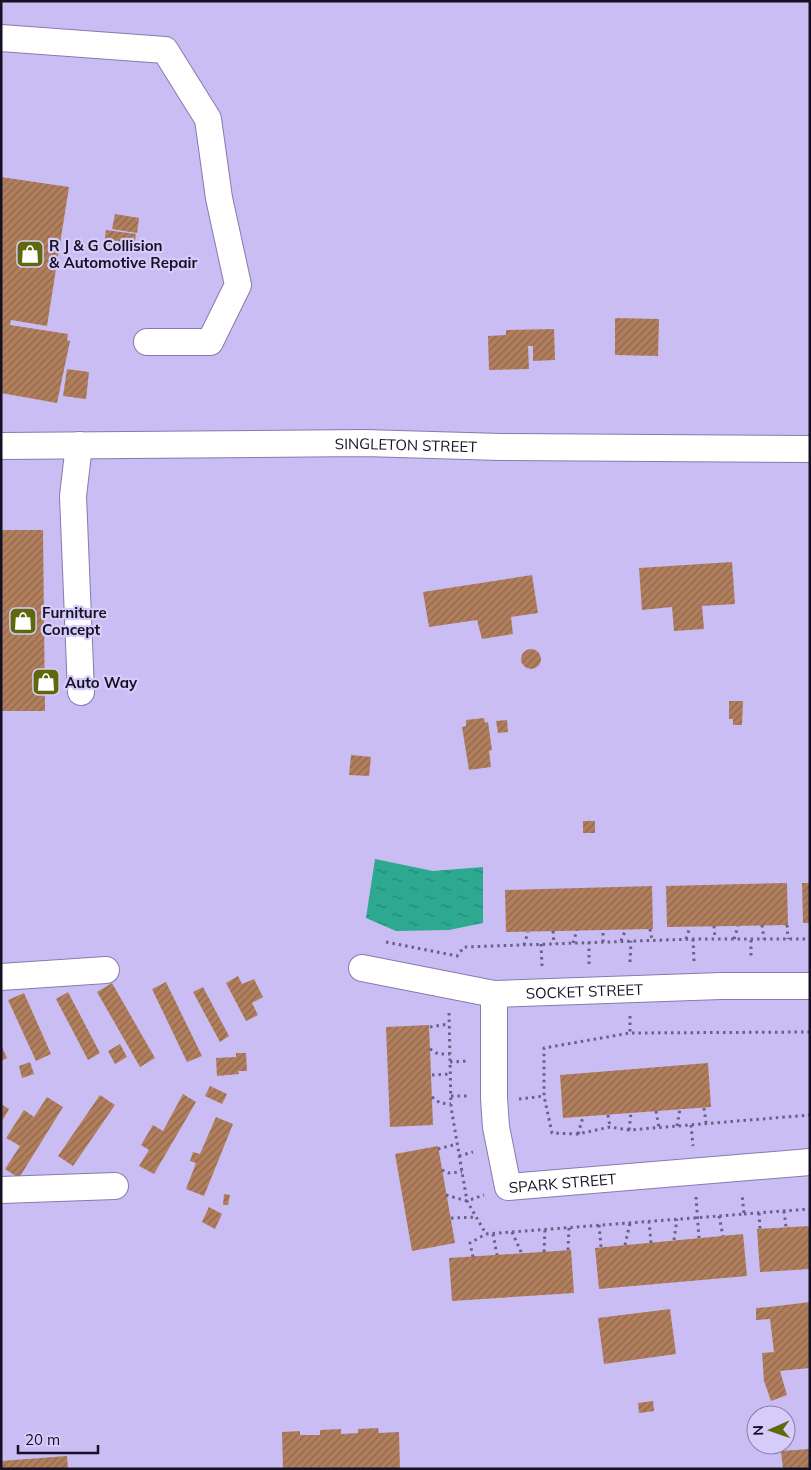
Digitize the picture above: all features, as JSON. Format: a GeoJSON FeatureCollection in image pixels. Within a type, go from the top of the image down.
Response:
{"type":"FeatureCollection","features":[{"type":"Feature","properties":{"kind":"street"},"geometry":{"type":"LineString","coordinates":[[1,38],[165,50],[208,119],[220,198],[238,285],[210,342],[147,342]]}},
{"type":"Feature","properties":{"kind":"street","name":"SINGLETON STREET"},"geometry":{"type":"LineString","coordinates":[[1,446],[364,443],[502,447],[810,449]]}},
{"type":"Feature","properties":{"kind":"street"},"geometry":{"type":"LineString","coordinates":[[79,445],[74,496],[81,692]]}},
{"type":"Feature","properties":{"kind":"street","name":"SOCKET STREET"},"geometry":{"type":"LineString","coordinates":[[362,968],[494,994],[721,986],[810,986]]}},
{"type":"Feature","properties":{"kind":"street"},"geometry":{"type":"LineString","coordinates":[[1,977],[106,970]]}},
{"type":"Feature","properties":{"kind":"street","name":"SPARK STREET"},"geometry":{"type":"LineString","coordinates":[[494,994],[494,1098],[496,1127],[508,1187],[810,1162]]}},
{"type":"Feature","properties":{"kind":"street"},"geometry":{"type":"LineString","coordinates":[[1,1190],[115,1186]]}},
{"type":"Feature","properties":{"kind":"path"},"geometry":{"type":"LineString","coordinates":[[787,925],[788,939]]}},
{"type":"Feature","properties":{"kind":"path"},"geometry":{"type":"LineString","coordinates":[[714,926],[715,938]]}},
{"type":"Feature","properties":{"kind":"path"},"geometry":{"type":"LineString","coordinates":[[734,939],[738,926]]}},
{"type":"Feature","properties":{"kind":"path"},"geometry":{"type":"LineString","coordinates":[[762,926],[764,940]]}},
{"type":"Feature","properties":{"kind":"path"},"geometry":{"type":"LineString","coordinates":[[686,939],[690,927]]}},
{"type":"Feature","properties":{"kind":"path"},"geometry":{"type":"LineString","coordinates":[[622,941],[626,929]]}},
{"type":"Feature","properties":{"kind":"path"},"geometry":{"type":"LineString","coordinates":[[650,929],[652,940]]}},
{"type":"Feature","properties":{"kind":"path"},"geometry":{"type":"LineString","coordinates":[[573,943],[577,930]]}},
{"type":"Feature","properties":{"kind":"path"},"geometry":{"type":"LineString","coordinates":[[603,930],[603,942]]}},
{"type":"Feature","properties":{"kind":"path"},"geometry":{"type":"LineString","coordinates":[[553,931],[554,944]]}},
{"type":"Feature","properties":{"kind":"path"},"geometry":{"type":"LineString","coordinates":[[524,945],[528,932]]}},
{"type":"Feature","properties":{"kind":"path"},"geometry":{"type":"LineString","coordinates":[[386,942],[457,956],[464,947],[715,938],[810,939]]}},
{"type":"Feature","properties":{"kind":"path"},"geometry":{"type":"LineString","coordinates":[[430,1027],[449,1024]]}},
{"type":"Feature","properties":{"kind":"path"},"geometry":{"type":"LineString","coordinates":[[810,1032],[630,1033],[544,1048],[544,1096],[552,1134],[578,1134],[610,1128],[629,1130],[810,1115]]}},
{"type":"Feature","properties":{"kind":"path"},"geometry":{"type":"LineString","coordinates":[[430,1049],[438,1054],[450,1054]]}},
{"type":"Feature","properties":{"kind":"path"},"geometry":{"type":"LineString","coordinates":[[432,1074],[450,1074]]}},
{"type":"Feature","properties":{"kind":"path"},"geometry":{"type":"LineString","coordinates":[[432,1097],[440,1103],[451,1104]]}},
{"type":"Feature","properties":{"kind":"path"},"geometry":{"type":"LineString","coordinates":[[704,1108],[706,1123]]}},
{"type":"Feature","properties":{"kind":"path"},"geometry":{"type":"LineString","coordinates":[[677,1126],[680,1109]]}},
{"type":"Feature","properties":{"kind":"path"},"geometry":{"type":"LineString","coordinates":[[656,1111],[658,1128]]}},
{"type":"Feature","properties":{"kind":"path"},"geometry":{"type":"LineString","coordinates":[[629,1130],[631,1113]]}},
{"type":"Feature","properties":{"kind":"path"},"geometry":{"type":"LineString","coordinates":[[608,1115],[610,1128]]}},
{"type":"Feature","properties":{"kind":"path"},"geometry":{"type":"LineString","coordinates":[[578,1134],[583,1117]]}},
{"type":"Feature","properties":{"kind":"path"},"geometry":{"type":"LineString","coordinates":[[438,1149],[457,1144]]}},
{"type":"Feature","properties":{"kind":"path"},"geometry":{"type":"LineString","coordinates":[[442,1170],[448,1173],[462,1172]]}},
{"type":"Feature","properties":{"kind":"path"},"geometry":{"type":"LineString","coordinates":[[446,1195],[467,1201]]}},
{"type":"Feature","properties":{"kind":"path"},"geometry":{"type":"LineString","coordinates":[[744,1214],[810,1209]]}},
{"type":"Feature","properties":{"kind":"path"},"geometry":{"type":"LineString","coordinates":[[784,1211],[786,1228]]}},
{"type":"Feature","properties":{"kind":"path"},"geometry":{"type":"LineString","coordinates":[[759,1213],[760,1229]]}},
{"type":"Feature","properties":{"kind":"path"},"geometry":{"type":"LineString","coordinates":[[719,1216],[723,1236]]}},
{"type":"Feature","properties":{"kind":"path"},"geometry":{"type":"LineString","coordinates":[[451,1218],[476,1217]]}},
{"type":"Feature","properties":{"kind":"path"},"geometry":{"type":"LineString","coordinates":[[698,1218],[699,1238]]}},
{"type":"Feature","properties":{"kind":"path"},"geometry":{"type":"LineString","coordinates":[[674,1240],[677,1219]]}},
{"type":"Feature","properties":{"kind":"path"},"geometry":{"type":"LineString","coordinates":[[649,1221],[651,1243]]}},
{"type":"Feature","properties":{"kind":"path"},"geometry":{"type":"LineString","coordinates":[[625,1245],[630,1223]]}},
{"type":"Feature","properties":{"kind":"path"},"geometry":{"type":"LineString","coordinates":[[599,1225],[601,1247]]}},
{"type":"Feature","properties":{"kind":"path"},"geometry":{"type":"LineString","coordinates":[[568,1250],[569,1228]]}},
{"type":"Feature","properties":{"kind":"path"},"geometry":{"type":"LineString","coordinates":[[544,1252],[545,1230]]}},
{"type":"Feature","properties":{"kind":"path"},"geometry":{"type":"LineString","coordinates":[[512,1232],[522,1254]]}},
{"type":"Feature","properties":{"kind":"path"},"geometry":{"type":"LineString","coordinates":[[473,1257],[470,1243],[486,1234]]}},
{"type":"Feature","properties":{"kind":"path"},"geometry":{"type":"LineString","coordinates":[[494,1234],[497,1255]]}},
{"type":"Feature","properties":{"kind":"water"},"geometry":{"type":"Polygon","coordinates":[[[375,859],[433,871],[483,867],[483,923],[449,930],[396,931],[366,918],[375,859]]]}},
{"type":"Feature","properties":{"kind":"building","name":"R J & G Collision & Automotive Repair"},"geometry":{"type":"Polygon","coordinates":[[[1,177],[69,187],[47,326],[11,320],[10,325],[68,334],[67,340],[70,341],[57,403],[1,393],[1,177]]]}},
{"type":"Feature","properties":{"kind":"building"},"geometry":{"type":"Polygon","coordinates":[[[115,214],[139,218],[137,233],[112,229],[115,214]]]}},
{"type":"Feature","properties":{"kind":"building"},"geometry":{"type":"Polygon","coordinates":[[[106,230],[136,234],[134,248],[104,244],[106,230]]]}},
{"type":"Feature","properties":{"kind":"building"},"geometry":{"type":"Polygon","coordinates":[[[615,318],[659,319],[658,356],[615,355],[615,318]]]}},
{"type":"Feature","properties":{"kind":"building"},"geometry":{"type":"Polygon","coordinates":[[[554,329],[555,360],[533,361],[533,346],[528,346],[529,369],[489,370],[488,336],[506,335],[506,330],[554,329]]]}},
{"type":"Feature","properties":{"kind":"building"},"geometry":{"type":"Polygon","coordinates":[[[67,369],[89,372],[86,399],[63,396],[67,369]]]}},
{"type":"Feature","properties":{"kind":"building","name":"Furniture Concept"},"geometry":{"type":"Polygon","coordinates":[[[1,530],[43,530],[45,711],[1,711],[1,530]]]}},
{"type":"Feature","properties":{"kind":"building"},"geometry":{"type":"Polygon","coordinates":[[[732,562],[735,604],[702,606],[704,629],[674,631],[672,607],[642,610],[639,568],[732,562]]]}},
{"type":"Feature","properties":{"kind":"building"},"geometry":{"type":"Polygon","coordinates":[[[532,575],[538,613],[511,617],[513,634],[482,639],[477,620],[429,627],[423,592],[532,575]]]}},
{"type":"Feature","properties":{"kind":"building"},"geometry":{"type":"Polygon","coordinates":[[[531,649],[538,652],[541,659],[538,666],[531,669],[524,666],[521,659],[524,652],[531,649]]]}},
{"type":"Feature","properties":{"kind":"building"},"geometry":{"type":"Polygon","coordinates":[[[729,701],[743,701],[742,725],[733,725],[733,719],[729,719],[729,701]]]}},
{"type":"Feature","properties":{"kind":"building"},"geometry":{"type":"Polygon","coordinates":[[[484,718],[485,723],[488,722],[492,750],[489,751],[491,767],[469,770],[462,727],[466,726],[466,720],[484,718]]]}},
{"type":"Feature","properties":{"kind":"building"},"geometry":{"type":"Polygon","coordinates":[[[507,720],[508,732],[498,733],[496,721],[507,720]]]}},
{"type":"Feature","properties":{"kind":"building"},"geometry":{"type":"Polygon","coordinates":[[[351,755],[371,757],[369,776],[349,775],[351,755]]]}},
{"type":"Feature","properties":{"kind":"building"},"geometry":{"type":"Polygon","coordinates":[[[583,821],[595,821],[595,833],[583,833],[583,821]]]}},
{"type":"Feature","properties":{"kind":"building"},"geometry":{"type":"Polygon","coordinates":[[[787,883],[788,925],[667,927],[666,886],[787,883]]]}},
{"type":"Feature","properties":{"kind":"building"},"geometry":{"type":"Polygon","coordinates":[[[802,883],[810,883],[810,923],[803,923],[802,883]]]}},
{"type":"Feature","properties":{"kind":"building"},"geometry":{"type":"Polygon","coordinates":[[[652,886],[653,929],[506,932],[505,890],[652,886]]]}},
{"type":"Feature","properties":{"kind":"building"},"geometry":{"type":"Polygon","coordinates":[[[238,976],[242,984],[254,979],[263,997],[252,1003],[258,1015],[246,1021],[226,983],[238,976]]]}},
{"type":"Feature","properties":{"kind":"building"},"geometry":{"type":"Polygon","coordinates":[[[166,982],[202,1056],[187,1062],[152,989],[166,982]]]}},
{"type":"Feature","properties":{"kind":"building"},"geometry":{"type":"Polygon","coordinates":[[[112,983],[155,1058],[140,1067],[97,992],[112,983]]]}},
{"type":"Feature","properties":{"kind":"building"},"geometry":{"type":"Polygon","coordinates":[[[203,987],[229,1036],[220,1042],[193,992],[203,987]]]}},
{"type":"Feature","properties":{"kind":"building"},"geometry":{"type":"Polygon","coordinates":[[[68,992],[100,1053],[88,1060],[56,999],[68,992]]]}},
{"type":"Feature","properties":{"kind":"building"},"geometry":{"type":"Polygon","coordinates":[[[24,993],[51,1054],[36,1061],[8,1000],[24,993]]]}},
{"type":"Feature","properties":{"kind":"building"},"geometry":{"type":"Polygon","coordinates":[[[429,1025],[433,1125],[390,1127],[386,1027],[429,1025]]]}},
{"type":"Feature","properties":{"kind":"building"},"geometry":{"type":"Polygon","coordinates":[[[120,1044],[127,1057],[115,1064],[108,1051],[120,1044]]]}},
{"type":"Feature","properties":{"kind":"building"},"geometry":{"type":"Polygon","coordinates":[[[1,1045],[7,1058],[1,1061],[1,1045]]]}},
{"type":"Feature","properties":{"kind":"building"},"geometry":{"type":"Polygon","coordinates":[[[236,1053],[246,1053],[247,1071],[238,1071],[239,1074],[217,1076],[216,1058],[236,1057],[236,1053]]]}},
{"type":"Feature","properties":{"kind":"building"},"geometry":{"type":"Polygon","coordinates":[[[30,1062],[34,1074],[22,1078],[19,1066],[30,1062]]]}},
{"type":"Feature","properties":{"kind":"building"},"geometry":{"type":"Polygon","coordinates":[[[708,1063],[711,1107],[563,1118],[560,1075],[708,1063]]]}},
{"type":"Feature","properties":{"kind":"building"},"geometry":{"type":"Polygon","coordinates":[[[210,1086],[227,1094],[222,1104],[205,1096],[210,1086]]]}},
{"type":"Feature","properties":{"kind":"building"},"geometry":{"type":"Polygon","coordinates":[[[183,1094],[196,1102],[154,1174],[139,1166],[149,1150],[141,1145],[153,1125],[163,1131],[183,1094]]]}},
{"type":"Feature","properties":{"kind":"building"},"geometry":{"type":"Polygon","coordinates":[[[100,1095],[115,1105],[73,1166],[58,1156],[100,1095]]]}},
{"type":"Feature","properties":{"kind":"building"},"geometry":{"type":"Polygon","coordinates":[[[47,1097],[63,1107],[19,1178],[5,1169],[20,1146],[6,1138],[24,1110],[34,1117],[47,1097]]]}},
{"type":"Feature","properties":{"kind":"building"},"geometry":{"type":"Polygon","coordinates":[[[1,1104],[9,1109],[1,1123],[1,1104]]]}},
{"type":"Feature","properties":{"kind":"building"},"geometry":{"type":"Polygon","coordinates":[[[216,1117],[233,1124],[204,1196],[186,1189],[196,1163],[190,1161],[193,1152],[200,1154],[216,1117]]]}},
{"type":"Feature","properties":{"kind":"building"},"geometry":{"type":"Polygon","coordinates":[[[438,1146],[455,1243],[412,1251],[395,1154],[438,1146]]]}},
{"type":"Feature","properties":{"kind":"building"},"geometry":{"type":"Polygon","coordinates":[[[224,1194],[230,1195],[228,1205],[223,1205],[224,1194]]]}},
{"type":"Feature","properties":{"kind":"building"},"geometry":{"type":"Polygon","coordinates":[[[209,1207],[222,1214],[215,1229],[202,1222],[209,1207]]]}},
{"type":"Feature","properties":{"kind":"building"},"geometry":{"type":"Polygon","coordinates":[[[810,1226],[810,1269],[760,1272],[757,1229],[810,1226]]]}},
{"type":"Feature","properties":{"kind":"building"},"geometry":{"type":"Polygon","coordinates":[[[743,1234],[747,1276],[599,1289],[595,1248],[743,1234]]]}},
{"type":"Feature","properties":{"kind":"building"},"geometry":{"type":"Polygon","coordinates":[[[571,1250],[574,1293],[452,1301],[449,1258],[571,1250]]]}},
{"type":"Feature","properties":{"kind":"building"},"geometry":{"type":"Polygon","coordinates":[[[810,1302],[810,1368],[780,1371],[787,1395],[771,1401],[764,1381],[762,1353],[774,1352],[770,1319],[756,1320],[756,1308],[810,1302]]]}},
{"type":"Feature","properties":{"kind":"building"},"geometry":{"type":"Polygon","coordinates":[[[670,1309],[676,1354],[604,1364],[598,1318],[670,1309]]]}},
{"type":"Feature","properties":{"kind":"building"},"geometry":{"type":"Polygon","coordinates":[[[653,1401],[654,1411],[639,1413],[638,1403],[653,1401]]]}},
{"type":"Feature","properties":{"kind":"building"},"geometry":{"type":"Polygon","coordinates":[[[378,1428],[379,1433],[399,1432],[400,1469],[283,1469],[282,1432],[300,1431],[300,1435],[320,1435],[320,1430],[341,1429],[341,1434],[358,1433],[358,1429],[378,1428]]]}},
{"type":"Feature","properties":{"kind":"building"},"geometry":{"type":"Polygon","coordinates":[[[810,1449],[810,1469],[783,1469],[781,1455],[796,1455],[796,1450],[810,1449]]]}},
{"type":"Feature","properties":{"kind":"building"},"geometry":{"type":"Polygon","coordinates":[[[67,1456],[68,1469],[1,1469],[1,1461],[67,1456]]]}},
{"type":"Feature","properties":{"kind":"place","name":"R J & G Collision & Automotive Repair"},"geometry":{"type":"Point","coordinates":[30,254]}},
{"type":"Feature","properties":{"kind":"place","name":"Furniture Concept"},"geometry":{"type":"Point","coordinates":[23,621]}},
{"type":"Feature","properties":{"kind":"place","name":"Auto Way"},"geometry":{"type":"Point","coordinates":[46,682]}}]}
